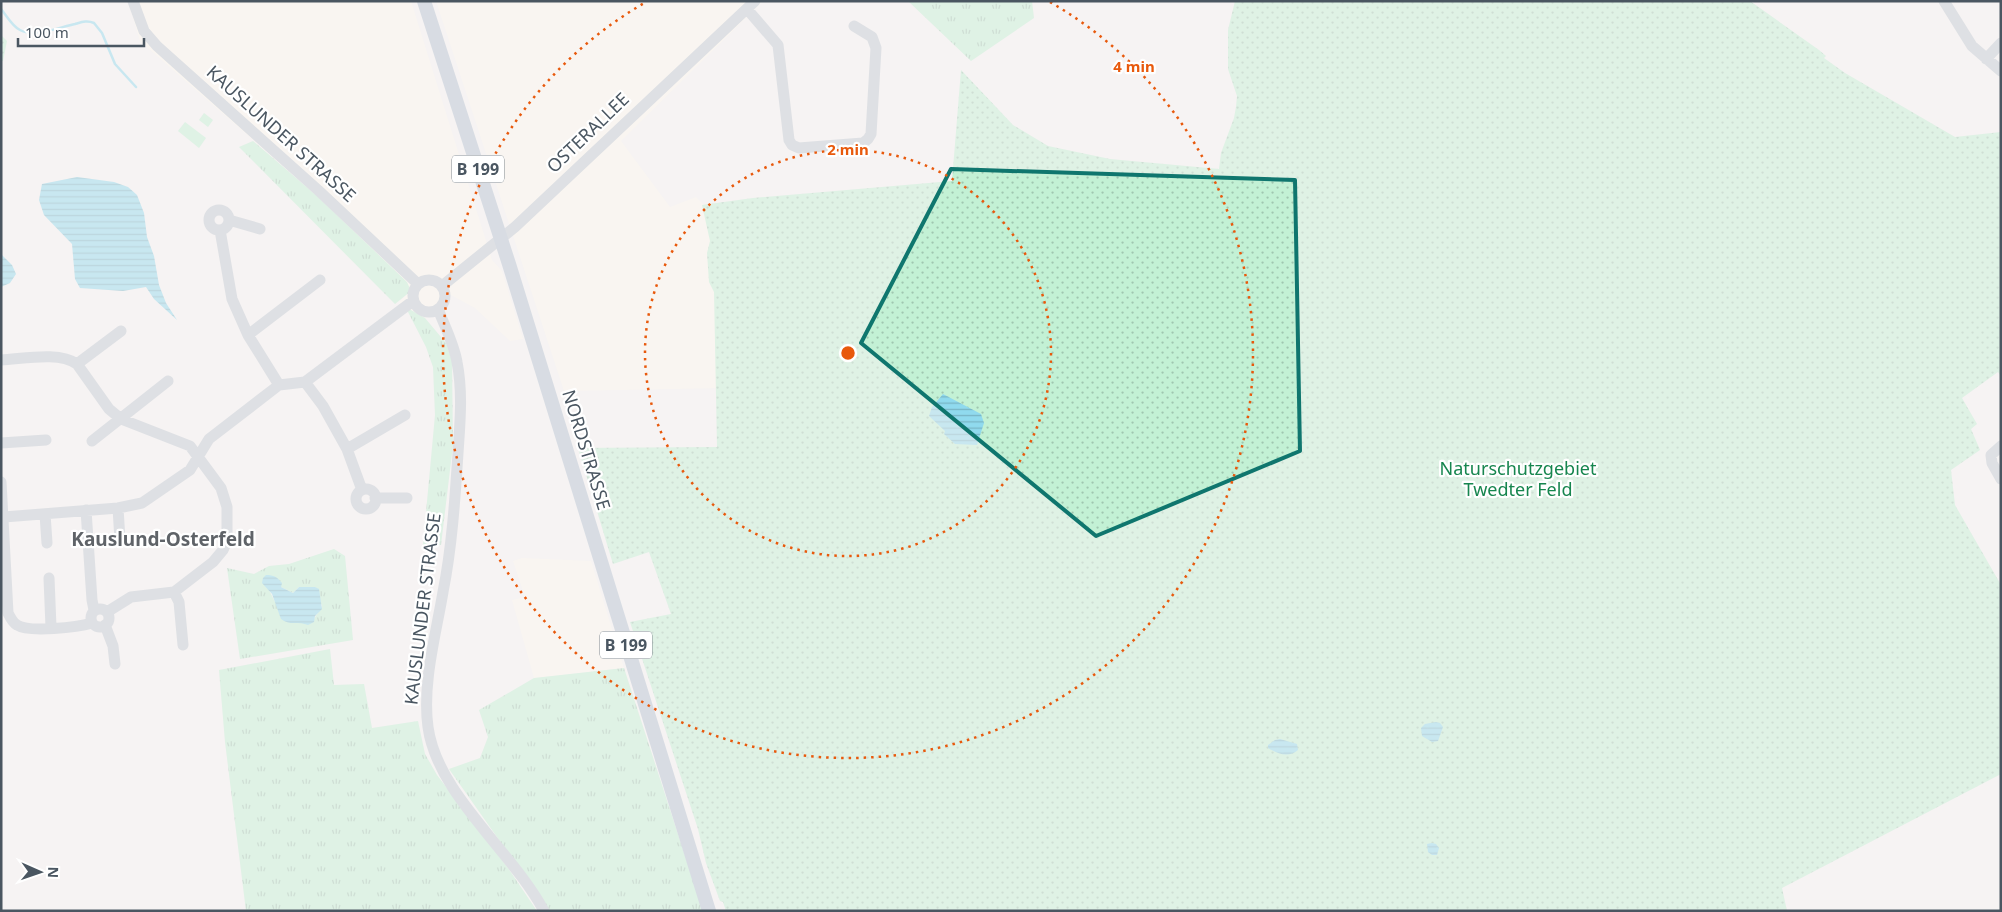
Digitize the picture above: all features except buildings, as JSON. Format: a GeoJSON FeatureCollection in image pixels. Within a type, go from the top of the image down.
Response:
{"type":"FeatureCollection","features":[{"type":"Feature","properties":{"kind":"main road","name":"NORDSTRASSE"},"geometry":{"type":"LineString","coordinates":[[424,1],[501,240],[709,911]]}},
{"type":"Feature","properties":{"kind":"street","name":"KAUSLUNDER STRASSE"},"geometry":{"type":"LineString","coordinates":[[133,1],[144,31],[157,46],[318,190],[418,284]]}},
{"type":"Feature","properties":{"kind":"street"},"geometry":{"type":"LineString","coordinates":[[1944,1],[1963,34],[1986,60],[2001,72]]}},
{"type":"Feature","properties":{"kind":"street"},"geometry":{"type":"LineString","coordinates":[[751,5],[778,45],[789,140],[792,145],[799,148],[863,143],[871,134],[876,48],[872,37],[863,29],[854,26]]}},
{"type":"Feature","properties":{"kind":"street","name":"OSTERALLEE"},"geometry":{"type":"LineString","coordinates":[[442,286],[501,240],[751,5]]}},
{"type":"Feature","properties":{"kind":"street"},"geometry":{"type":"LineString","coordinates":[[1986,60],[2001,42]]}},
{"type":"Feature","properties":{"kind":"street"},"geometry":{"type":"LineString","coordinates":[[220,230],[211,226],[208,220],[212,212],[218,210],[223,211],[229,220],[260,229]]}},
{"type":"Feature","properties":{"kind":"street"},"geometry":{"type":"LineString","coordinates":[[220,230],[226,227],[229,220]]}},
{"type":"Feature","properties":{"kind":"street"},"geometry":{"type":"LineString","coordinates":[[220,230],[232,300],[248,335],[280,385]]}},
{"type":"Feature","properties":{"kind":"street"},"geometry":{"type":"LineString","coordinates":[[248,335],[320,280]]}},
{"type":"Feature","properties":{"kind":"street"},"geometry":{"type":"LineString","coordinates":[[427,280],[433,280],[442,286],[445,296],[444,302],[438,309],[428,312],[416,306],[413,301],[413,292],[418,284],[427,280]]}},
{"type":"Feature","properties":{"kind":"street"},"geometry":{"type":"LineString","coordinates":[[4,517],[118,508],[142,503],[190,470],[210,439],[280,385],[304,382],[413,301]]}},
{"type":"Feature","properties":{"kind":"street","name":"KAUSLUNDER STRASSE"},"geometry":{"type":"LineString","coordinates":[[438,309],[457,360],[460,378],[459,431],[456,487],[445,586],[428,679],[426,703],[428,727],[438,761],[450,782],[512,864],[544,911]]}},
{"type":"Feature","properties":{"kind":"street"},"geometry":{"type":"LineString","coordinates":[[77,364],[121,331]]}},
{"type":"Feature","properties":{"kind":"street"},"geometry":{"type":"LineString","coordinates":[[1,360],[57,357],[71,360],[77,364],[110,409],[121,419],[190,446],[221,488],[225,498],[228,517],[227,541],[223,550],[212,562],[174,592],[131,597],[107,612]]}},
{"type":"Feature","properties":{"kind":"street"},"geometry":{"type":"LineString","coordinates":[[92,441],[168,381]]}},
{"type":"Feature","properties":{"kind":"street"},"geometry":{"type":"LineString","coordinates":[[304,382],[323,406],[348,449],[362,490]]}},
{"type":"Feature","properties":{"kind":"street"},"geometry":{"type":"LineString","coordinates":[[348,449],[405,416]]}},
{"type":"Feature","properties":{"kind":"street"},"geometry":{"type":"LineString","coordinates":[[1,444],[46,440]]}},
{"type":"Feature","properties":{"kind":"street"},"geometry":{"type":"LineString","coordinates":[[2001,446],[1992,455],[1992,463],[2001,479]]}},
{"type":"Feature","properties":{"kind":"street"},"geometry":{"type":"LineString","coordinates":[[1,482],[8,612],[16,625],[23,628],[82,626],[92,622]]}},
{"type":"Feature","properties":{"kind":"street"},"geometry":{"type":"LineString","coordinates":[[362,490],[371,491],[375,498]]}},
{"type":"Feature","properties":{"kind":"street"},"geometry":{"type":"LineString","coordinates":[[362,490],[356,497],[359,507],[369,508],[372,506],[375,498]]}},
{"type":"Feature","properties":{"kind":"street"},"geometry":{"type":"LineString","coordinates":[[375,498],[407,498]]}},
{"type":"Feature","properties":{"kind":"street"},"geometry":{"type":"LineString","coordinates":[[118,508],[120,540]]}},
{"type":"Feature","properties":{"kind":"street"},"geometry":{"type":"LineString","coordinates":[[86,510],[94,610],[90,617],[96,626],[105,626]]}},
{"type":"Feature","properties":{"kind":"street"},"geometry":{"type":"LineString","coordinates":[[45,514],[47,543]]}},
{"type":"Feature","properties":{"kind":"street"},"geometry":{"type":"LineString","coordinates":[[49,578],[52,627]]}},
{"type":"Feature","properties":{"kind":"street"},"geometry":{"type":"LineString","coordinates":[[174,592],[179,602],[183,645]]}},
{"type":"Feature","properties":{"kind":"street"},"geometry":{"type":"LineString","coordinates":[[94,610],[99,608],[107,612]]}},
{"type":"Feature","properties":{"kind":"street"},"geometry":{"type":"LineString","coordinates":[[105,626],[108,621],[107,612]]}},
{"type":"Feature","properties":{"kind":"street"},"geometry":{"type":"LineString","coordinates":[[105,626],[113,646],[115,664]]}},
{"type":"Feature","properties":{"kind":"highlighted area"},"geometry":{"type":"Polygon","coordinates":[[[951,169],[1295,180],[1300,451],[1096,536],[861,343],[951,169]]]}},
{"type":"Feature","properties":{"kind":"shaded area"},"geometry":{"type":"Polygon","coordinates":[[[128,1],[411,1],[492,260],[502,271],[523,339],[510,341],[475,308],[449,294],[444,311],[425,318],[411,310],[407,310],[399,302],[411,291],[317,196],[140,41],[128,1]]]}},
{"type":"Feature","properties":{"kind":"shaded area"},"geometry":{"type":"Polygon","coordinates":[[[436,1],[763,1],[621,141],[670,207],[696,197],[710,211],[723,388],[564,391],[436,1]]]}},
{"type":"Feature","properties":{"kind":"shaded area"},"geometry":{"type":"Polygon","coordinates":[[[522,558],[591,561],[624,668],[534,678],[512,600],[525,597],[513,561],[522,558]]]}},
{"type":"Feature","properties":{"kind":"green space"},"geometry":{"type":"Polygon","coordinates":[[[908,1],[1032,1],[1034,18],[971,61],[908,1]]]}},
{"type":"Feature","properties":{"kind":"green space","name":"Naturschutzgebiet Twedter Feld"},"geometry":{"type":"Polygon","coordinates":[[[1235,1],[1750,1],[1819,50],[1826,56],[1824,58],[1845,73],[1955,137],[2001,132],[2001,376],[1998,372],[1962,398],[1977,424],[1971,429],[1980,450],[1951,470],[1955,505],[2001,585],[2001,774],[1782,888],[1787,911],[726,911],[723,902],[720,901],[706,863],[698,829],[630,622],[671,614],[649,552],[613,564],[578,448],[717,447],[714,292],[709,282],[707,253],[710,241],[702,205],[753,198],[952,181],[961,70],[1013,125],[1048,146],[1110,159],[1219,169],[1221,153],[1234,118],[1236,107],[1237,96],[1228,69],[1228,30],[1235,1]]]}},
{"type":"Feature","properties":{"kind":"green space"},"geometry":{"type":"Polygon","coordinates":[[[1,35],[7,41],[3,61],[1,61],[1,35]]]}},
{"type":"Feature","properties":{"kind":"green space"},"geometry":{"type":"Polygon","coordinates":[[[204,113],[213,120],[208,127],[199,120],[204,113]]]}},
{"type":"Feature","properties":{"kind":"green space"},"geometry":{"type":"Polygon","coordinates":[[[185,122],[206,138],[199,148],[178,131],[185,122]]]}},
{"type":"Feature","properties":{"kind":"green space"},"geometry":{"type":"Polygon","coordinates":[[[253,141],[317,196],[407,282],[411,291],[395,304],[239,147],[253,141]]]}},
{"type":"Feature","properties":{"kind":"green space"},"geometry":{"type":"Polygon","coordinates":[[[407,310],[411,310],[425,318],[446,343],[452,360],[453,445],[441,545],[423,545],[435,415],[433,367],[426,347],[407,310]]]}},
{"type":"Feature","properties":{"kind":"green space"},"geometry":{"type":"Polygon","coordinates":[[[334,549],[345,556],[353,640],[240,659],[227,568],[254,574],[269,566],[289,564],[334,549]],[[281,587],[268,588],[276,604],[301,622],[314,619],[322,606],[315,587],[299,587],[293,593],[281,587]]]}},
{"type":"Feature","properties":{"kind":"green space"},"geometry":{"type":"Polygon","coordinates":[[[330,649],[334,685],[364,684],[372,728],[418,721],[425,754],[437,775],[508,868],[537,911],[246,911],[225,742],[219,670],[330,649]]]}},
{"type":"Feature","properties":{"kind":"green space"},"geometry":{"type":"Polygon","coordinates":[[[624,668],[703,911],[549,911],[449,769],[480,758],[488,737],[479,710],[534,678],[624,668]]]}},
{"type":"Feature","properties":{"kind":"water"},"geometry":{"type":"Polygon","coordinates":[[[77,177],[114,182],[128,187],[137,195],[144,213],[147,237],[154,256],[159,285],[166,303],[177,320],[154,299],[146,287],[123,291],[80,288],[75,279],[72,244],[44,215],[39,200],[42,184],[77,177]]]}},
{"type":"Feature","properties":{"kind":"water"},"geometry":{"type":"Polygon","coordinates":[[[1,254],[12,265],[16,274],[10,283],[1,287],[1,254]]]}},
{"type":"Feature","properties":{"kind":"water"},"geometry":{"type":"Polygon","coordinates":[[[943,394],[981,414],[984,423],[977,445],[955,444],[944,434],[945,431],[929,416],[932,407],[943,394]]]}},
{"type":"Feature","properties":{"kind":"water"},"geometry":{"type":"Polygon","coordinates":[[[266,575],[277,578],[282,583],[281,587],[293,593],[299,587],[315,587],[319,589],[322,609],[315,616],[314,622],[308,625],[287,622],[281,619],[272,594],[262,583],[266,575]]]}},
{"type":"Feature","properties":{"kind":"water"},"geometry":{"type":"Polygon","coordinates":[[[1440,723],[1443,727],[1438,741],[1432,742],[1422,736],[1421,728],[1425,724],[1440,723]]]}},
{"type":"Feature","properties":{"kind":"water"},"geometry":{"type":"Polygon","coordinates":[[[1280,739],[1297,744],[1298,750],[1291,754],[1283,754],[1268,748],[1268,745],[1280,739]]]}},
{"type":"Feature","properties":{"kind":"water"},"geometry":{"type":"Polygon","coordinates":[[[1427,844],[1436,844],[1439,848],[1437,855],[1432,855],[1428,852],[1427,844]]]}},
{"type":"Feature","properties":{"kind":"waterway"},"geometry":{"type":"LineString","coordinates":[[1,9],[14,26],[20,30],[32,33],[84,22],[94,23],[102,33],[115,64],[136,87]]}},
{"type":"Feature","properties":{"kind":"district","name":"Kauslund-Osterfeld"},"geometry":{"type":"Point","coordinates":[163,539]}}]}
